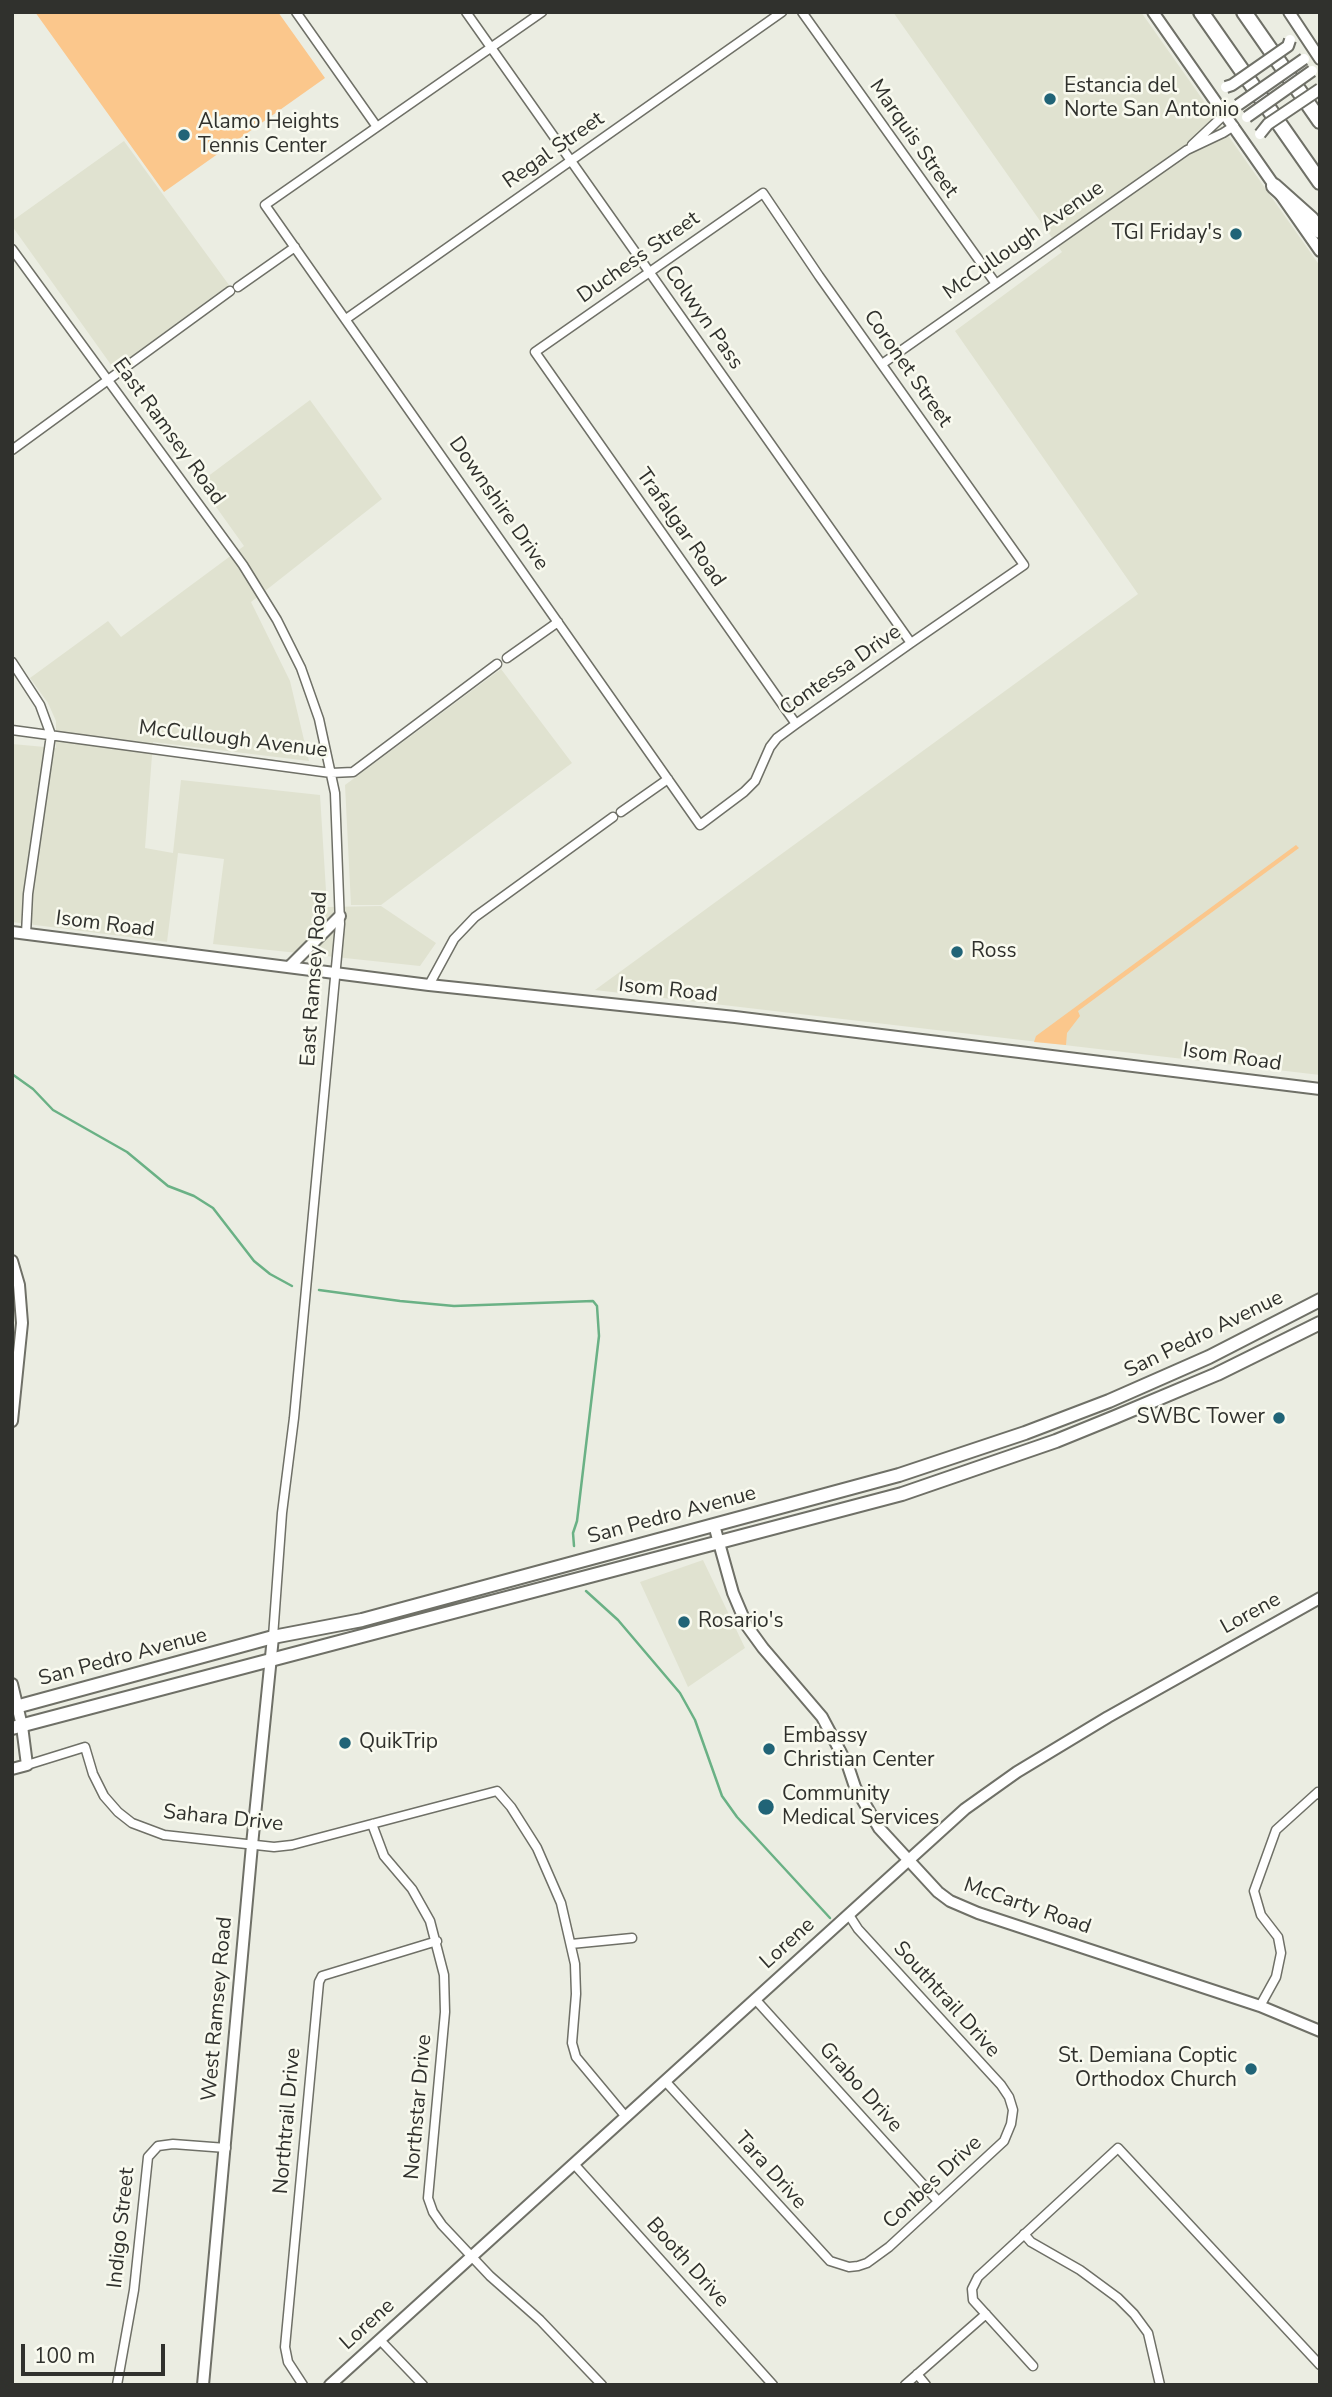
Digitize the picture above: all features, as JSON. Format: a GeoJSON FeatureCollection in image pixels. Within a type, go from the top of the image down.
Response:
{"type":"FeatureCollection","features":[{"type":"Feature","properties":{"kind":"highway"},"geometry":{"type":"LineString","coordinates":[[1189,12],[1230,53]]}},
{"type":"Feature","properties":{"kind":"highway"},"geometry":{"type":"LineString","coordinates":[[1201,12],[1320,182]]}},
{"type":"Feature","properties":{"kind":"highway"},"geometry":{"type":"LineString","coordinates":[[1244,12],[1320,121]]}},
{"type":"Feature","properties":{"kind":"highway"},"geometry":{"type":"LineString","coordinates":[[1274,186],[1311,219],[1320,231]]}},
{"type":"Feature","properties":{"kind":"main road","name":"San Pedro Avenue"},"geometry":{"type":"LineString","coordinates":[[15,1707],[273,1637],[362,1620],[899,1475],[1025,1433],[1109,1401],[1222,1350],[1320,1300]]}},
{"type":"Feature","properties":{"kind":"main road","name":"San Pedro Avenue"},"geometry":{"type":"LineString","coordinates":[[17,1727],[894,1496],[1083,1430],[1230,1368],[1320,1323]]}},
{"type":"Feature","properties":{"kind":"main road"},"geometry":{"type":"LineString","coordinates":[[1249,1337],[1258,1354]]}},
{"type":"Feature","properties":{"kind":"main road"},"geometry":{"type":"LineString","coordinates":[[1222,1350],[1230,1368]]}},
{"type":"Feature","properties":{"kind":"main road"},"geometry":{"type":"LineString","coordinates":[[481,1588],[485,1604]]}},
{"type":"Feature","properties":{"kind":"street"},"geometry":{"type":"LineString","coordinates":[[296,12],[377,127],[541,12]]}},
{"type":"Feature","properties":{"kind":"street","name":"Colwyn Pass"},"geometry":{"type":"LineString","coordinates":[[466,12],[911,643]]}},
{"type":"Feature","properties":{"kind":"street","name":"Regal Street"},"geometry":{"type":"LineString","coordinates":[[346,319],[782,12]]}},
{"type":"Feature","properties":{"kind":"street","name":"Marquis Street"},"geometry":{"type":"LineString","coordinates":[[802,12],[996,284]]}},
{"type":"Feature","properties":{"kind":"street"},"geometry":{"type":"LineString","coordinates":[[1153,12],[1320,251]]}},
{"type":"Feature","properties":{"kind":"street"},"geometry":{"type":"LineString","coordinates":[[1198,76],[1216,86],[1226,87],[1288,46],[1292,35],[1287,12]]}},
{"type":"Feature","properties":{"kind":"street"},"geometry":{"type":"LineString","coordinates":[[1287,12],[1318,53]]}},
{"type":"Feature","properties":{"kind":"street","name":"McCullough Avenue"},"geometry":{"type":"LineString","coordinates":[[882,364],[1187,150],[1215,121],[1304,59],[1318,53]]}},
{"type":"Feature","properties":{"kind":"street","name":"McCullough Avenue"},"geometry":{"type":"LineString","coordinates":[[1187,150],[1223,134],[1316,68]]}},
{"type":"Feature","properties":{"kind":"street"},"geometry":{"type":"LineString","coordinates":[[1261,166],[1257,149],[1260,134],[1268,124],[1320,89]]}},
{"type":"Feature","properties":{"kind":"street","name":"Downshire Drive"},"geometry":{"type":"LineString","coordinates":[[377,127],[265,205],[700,825]]}},
{"type":"Feature","properties":{"kind":"street","name":"Duchess Street"},"geometry":{"type":"LineString","coordinates":[[535,352],[763,193]]}},
{"type":"Feature","properties":{"kind":"street","name":"Coronet Street"},"geometry":{"type":"LineString","coordinates":[[763,193],[1024,565]]}},
{"type":"Feature","properties":{"kind":"street"},"geometry":{"type":"LineString","coordinates":[[12,450],[295,247]]}},
{"type":"Feature","properties":{"kind":"street","name":"East Ramsey Road"},"geometry":{"type":"LineString","coordinates":[[12,249],[243,565],[277,620],[301,668],[319,719],[331,773],[337,816],[340,916],[294,1418],[282,1513],[273,1637]]}},
{"type":"Feature","properties":{"kind":"street","name":"Trafalgar Road"},"geometry":{"type":"LineString","coordinates":[[535,352],[796,724]]}},
{"type":"Feature","properties":{"kind":"street","name":"Contessa Drive"},"geometry":{"type":"LineString","coordinates":[[700,825],[755,781],[777,738],[1024,565]]}},
{"type":"Feature","properties":{"kind":"street"},"geometry":{"type":"LineString","coordinates":[[507,658],[558,622]]}},
{"type":"Feature","properties":{"kind":"street"},"geometry":{"type":"LineString","coordinates":[[12,662],[40,705],[51,735],[26,934]]}},
{"type":"Feature","properties":{"kind":"street","name":"McCullough Avenue"},"geometry":{"type":"LineString","coordinates":[[12,730],[331,773],[354,772],[497,664]]}},
{"type":"Feature","properties":{"kind":"street"},"geometry":{"type":"LineString","coordinates":[[429,985],[454,939],[475,917],[668,779]]}},
{"type":"Feature","properties":{"kind":"street"},"geometry":{"type":"LineString","coordinates":[[290,966],[340,916]]}},
{"type":"Feature","properties":{"kind":"street","name":"Isom Road"},"geometry":{"type":"LineString","coordinates":[[12,932],[429,985],[735,1017],[1320,1089]]}},
{"type":"Feature","properties":{"kind":"street"},"geometry":{"type":"LineString","coordinates":[[12,1261],[19,1285],[22,1323],[12,1421]]}},
{"type":"Feature","properties":{"kind":"street","name":"McCarty Road"},"geometry":{"type":"LineString","coordinates":[[714,1525],[733,1592],[747,1626],[822,1717],[865,1806],[908,1862],[938,1892],[950,1902],[964,1908],[1260,2006],[1320,2031]]}},
{"type":"Feature","properties":{"kind":"street","name":"Lorene"},"geometry":{"type":"LineString","coordinates":[[330,2385],[965,1809],[1017,1772],[1159,1687],[1320,1598]]}},
{"type":"Feature","properties":{"kind":"street","name":"West Ramsey Road"},"geometry":{"type":"LineString","coordinates":[[203,2385],[273,1637]]}},
{"type":"Feature","properties":{"kind":"street"},"geometry":{"type":"LineString","coordinates":[[12,1684],[17,1727],[27,1765],[12,1769]]}},
{"type":"Feature","properties":{"kind":"street","name":"Sahara Drive"},"geometry":{"type":"LineString","coordinates":[[27,1765],[85,1747],[93,1774],[104,1796],[132,1823],[164,1835],[252,1845],[292,1845],[497,1791],[511,1807],[546,1866],[561,1903],[571,1944]]}},
{"type":"Feature","properties":{"kind":"street"},"geometry":{"type":"LineString","coordinates":[[1260,2006],[1276,1977],[1282,1953],[1278,1937],[1257,1906],[1254,1891],[1276,1830],[1319,1794]]}},
{"type":"Feature","properties":{"kind":"street","name":"Northstar Drive"},"geometry":{"type":"LineString","coordinates":[[372,1824],[384,1856],[422,1905],[437,1941],[444,1975],[445,2001],[429,2198],[433,2212],[490,2276],[540,2320],[602,2385]]}},
{"type":"Feature","properties":{"kind":"street","name":"Southtrail Drive"},"geometry":{"type":"LineString","coordinates":[[849,1915],[1001,2085],[1013,2110]]}},
{"type":"Feature","properties":{"kind":"street"},"geometry":{"type":"LineString","coordinates":[[626,2117],[576,2057],[572,2043],[576,1994],[571,1944],[632,1938]]}},
{"type":"Feature","properties":{"kind":"street","name":"Northtrail Drive"},"geometry":{"type":"LineString","coordinates":[[303,2385],[289,2362],[285,2347],[319,1982],[322,1976],[437,1941]]}},
{"type":"Feature","properties":{"kind":"street","name":"Grabo Drive"},"geometry":{"type":"LineString","coordinates":[[755,1999],[938,2201]]}},
{"type":"Feature","properties":{"kind":"street","name":"Tara Drive"},"geometry":{"type":"LineString","coordinates":[[666,2082],[822,2255],[837,2264],[858,2266]]}},
{"type":"Feature","properties":{"kind":"street","name":"Conbes Drive"},"geometry":{"type":"LineString","coordinates":[[858,2266],[867,2263],[889,2247],[1004,2141],[1012,2124],[1013,2110]]}},
{"type":"Feature","properties":{"kind":"street","name":"Indigo Street"},"geometry":{"type":"LineString","coordinates":[[117,2385],[134,2290],[148,2157],[158,2146],[173,2144],[226,2148]]}},
{"type":"Feature","properties":{"kind":"street"},"geometry":{"type":"LineString","coordinates":[[1033,2366],[973,2300],[972,2289],[978,2277],[1118,2148],[1320,2365]]}},
{"type":"Feature","properties":{"kind":"street","name":"Booth Drive"},"geometry":{"type":"LineString","coordinates":[[574,2164],[774,2385]]}},
{"type":"Feature","properties":{"kind":"street"},"geometry":{"type":"LineString","coordinates":[[1024,2234],[1031,2242],[1080,2270],[1118,2298],[1134,2314],[1147,2333],[1160,2385]]}},
{"type":"Feature","properties":{"kind":"street"},"geometry":{"type":"LineString","coordinates":[[905,2385],[986,2314]]}},
{"type":"Feature","properties":{"kind":"street"},"geometry":{"type":"LineString","coordinates":[[380,2340],[424,2385]]}},
{"type":"Feature","properties":{"kind":"street"},"geometry":{"type":"LineString","coordinates":[[917,2374],[926,2385]]}},
{"type":"Feature","properties":{"kind":"shaded area","name":"Alamo Heights Tennis Center"},"geometry":{"type":"Polygon","coordinates":[[[35,12],[278,12],[325,78],[164,192],[35,12]]]}},
{"type":"Feature","properties":{"kind":"shaded area"},"geometry":{"type":"Polygon","coordinates":[[[893,12],[1141,12],[1320,266],[1320,1075],[595,990],[1138,594],[955,331],[1062,252],[893,12]]]}},
{"type":"Feature","properties":{"kind":"shaded area"},"geometry":{"type":"Polygon","coordinates":[[[124,141],[229,285],[114,369],[12,226],[12,221],[124,141]]]}},
{"type":"Feature","properties":{"kind":"shaded area"},"geometry":{"type":"Polygon","coordinates":[[[310,400],[382,499],[251,602],[290,681],[309,761],[153,742],[145,848],[173,853],[181,780],[320,795],[327,907],[381,906],[436,943],[420,966],[213,944],[224,859],[178,853],[167,942],[12,922],[12,744],[56,748],[56,721],[48,703],[30,678],[108,621],[121,637],[244,546],[199,483],[310,400]]]}},
{"type":"Feature","properties":{"kind":"shaded area"},"geometry":{"type":"Polygon","coordinates":[[[501,669],[572,763],[381,905],[351,905],[345,785],[501,669]]]}},
{"type":"Feature","properties":{"kind":"shaded area"},"geometry":{"type":"Polygon","coordinates":[[[1296,845],[1299,848],[1078,1011],[1080,1016],[1067,1033],[1066,1045],[1034,1042],[1036,1036],[1296,845]]]}},
{"type":"Feature","properties":{"kind":"shaded area"},"geometry":{"type":"Polygon","coordinates":[[[703,1560],[745,1648],[688,1687],[640,1582],[703,1560]]]}},
{"type":"Feature","properties":{"kind":"waterway"},"geometry":{"type":"LineString","coordinates":[[12,1074],[33,1089],[53,1110],[127,1152],[168,1186],[194,1196],[213,1208],[254,1261],[292,1286]]}},
{"type":"Feature","properties":{"kind":"waterway"},"geometry":{"type":"LineString","coordinates":[[319,1290],[454,1306],[593,1301],[597,1306],[599,1336],[577,1521],[573,1533],[574,1546]]}},
{"type":"Feature","properties":{"kind":"waterway"},"geometry":{"type":"LineString","coordinates":[[586,1591],[618,1620],[680,1693],[695,1720],[722,1796],[737,1817],[830,1918]]}},
{"type":"Feature","properties":{"kind":"place","name":"Estancia del Norte San Antonio"},"geometry":{"type":"Point","coordinates":[1050,99]}},
{"type":"Feature","properties":{"kind":"place","name":"Alamo Heights Tennis Center"},"geometry":{"type":"Point","coordinates":[184,135]}},
{"type":"Feature","properties":{"kind":"place","name":"TGI Friday's"},"geometry":{"type":"Point","coordinates":[1236,234]}},
{"type":"Feature","properties":{"kind":"place","name":"Ross"},"geometry":{"type":"Point","coordinates":[957,952]}},
{"type":"Feature","properties":{"kind":"place","name":"SWBC Tower"},"geometry":{"type":"Point","coordinates":[1279,1418]}},
{"type":"Feature","properties":{"kind":"place","name":"Rosario's"},"geometry":{"type":"Point","coordinates":[684,1622]}},
{"type":"Feature","properties":{"kind":"place","name":"QuikTrip"},"geometry":{"type":"Point","coordinates":[345,1743]}},
{"type":"Feature","properties":{"kind":"place","name":"Embassy Christian Center"},"geometry":{"type":"Point","coordinates":[769,1749]}},
{"type":"Feature","properties":{"kind":"place","name":"Community Medical Services"},"geometry":{"type":"Point","coordinates":[766,1807]}},
{"type":"Feature","properties":{"kind":"place","name":"St. Demiana Coptic Orthodox Church"},"geometry":{"type":"Point","coordinates":[1251,2069]}}]}
